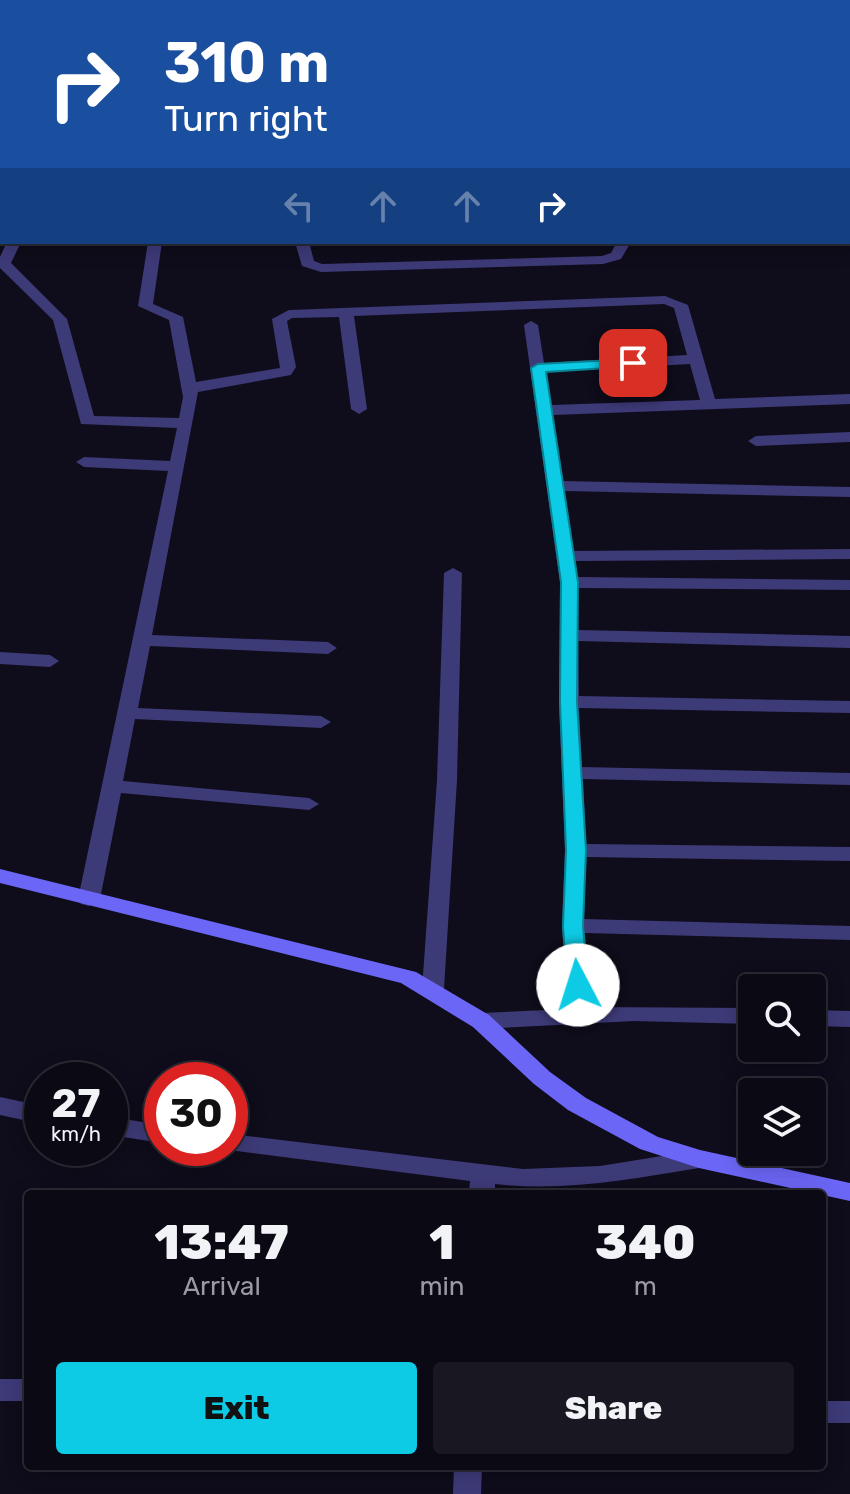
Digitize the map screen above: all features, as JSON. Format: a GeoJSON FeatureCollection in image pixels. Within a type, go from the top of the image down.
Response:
{"type":"FeatureCollection","features":[{"type":"Feature","properties":{"kind":"street"},"geometry":{"type":"LineString","coordinates":[[816,0],[843,0]]}},
{"type":"Feature","properties":{"kind":"street"},"geometry":{"type":"LineString","coordinates":[[13,244],[4,264],[60,319],[87,421],[186,423]]}},
{"type":"Feature","properties":{"kind":"street"},"geometry":{"type":"LineString","coordinates":[[89,899],[191,388],[176,317],[145,306],[155,244]]}},
{"type":"Feature","properties":{"kind":"street"},"geometry":{"type":"LineString","coordinates":[[302,244],[307,263],[321,268],[603,260],[616,256],[623,244]]}},
{"type":"Feature","properties":{"kind":"street"},"geometry":{"type":"LineString","coordinates":[[191,388],[286,372],[288,367],[280,316],[672,300],[681,305],[709,405]]}},
{"type":"Feature","properties":{"kind":"street"},"geometry":{"type":"LineString","coordinates":[[346,311],[359,409]]}},
{"type":"Feature","properties":{"kind":"street"},"geometry":{"type":"LineString","coordinates":[[531,325],[569,582],[569,702],[576,850],[573,926],[580,1014]]}},
{"type":"Feature","properties":{"kind":"street"},"geometry":{"type":"LineString","coordinates":[[538,368],[696,359]]}},
{"type":"Feature","properties":{"kind":"street"},"geometry":{"type":"LineString","coordinates":[[545,410],[850,399]]}},
{"type":"Feature","properties":{"kind":"street"},"geometry":{"type":"LineString","coordinates":[[756,441],[850,437]]}},
{"type":"Feature","properties":{"kind":"street"},"geometry":{"type":"LineString","coordinates":[[84,462],[177,466]]}},
{"type":"Feature","properties":{"kind":"street"},"geometry":{"type":"LineString","coordinates":[[557,486],[850,492]]}},
{"type":"Feature","properties":{"kind":"street"},"geometry":{"type":"LineString","coordinates":[[567,556],[850,554]]}},
{"type":"Feature","properties":{"kind":"street"},"geometry":{"type":"LineString","coordinates":[[433,989],[447,780],[453,573]]}},
{"type":"Feature","properties":{"kind":"street"},"geometry":{"type":"LineString","coordinates":[[569,582],[850,585]]}},
{"type":"Feature","properties":{"kind":"street"},"geometry":{"type":"LineString","coordinates":[[568,635],[850,642]]}},
{"type":"Feature","properties":{"kind":"street"},"geometry":{"type":"LineString","coordinates":[[141,640],[328,648]]}},
{"type":"Feature","properties":{"kind":"street"},"geometry":{"type":"LineString","coordinates":[[0,658],[50,661]]}},
{"type":"Feature","properties":{"kind":"street"},"geometry":{"type":"LineString","coordinates":[[569,702],[850,707]]}},
{"type":"Feature","properties":{"kind":"street"},"geometry":{"type":"LineString","coordinates":[[126,713],[321,722]]}},
{"type":"Feature","properties":{"kind":"street"},"geometry":{"type":"LineString","coordinates":[[574,773],[850,779]]}},
{"type":"Feature","properties":{"kind":"street"},"geometry":{"type":"LineString","coordinates":[[112,786],[309,804]]}},
{"type":"Feature","properties":{"kind":"street"},"geometry":{"type":"LineString","coordinates":[[576,850],[850,854]]}},
{"type":"Feature","properties":{"kind":"street"},"geometry":{"type":"LineString","coordinates":[[0,876],[381,968],[433,989],[481,1021],[542,1078],[577,1104],[649,1143],[699,1159],[850,1192]]}},
{"type":"Feature","properties":{"kind":"street"},"geometry":{"type":"LineString","coordinates":[[573,926],[850,933]]}},
{"type":"Feature","properties":{"kind":"street"},"geometry":{"type":"LineString","coordinates":[[481,1021],[580,1014],[738,1016]]}},
{"type":"Feature","properties":{"kind":"street"},"geometry":{"type":"LineString","coordinates":[[826,1018],[850,1019]]}},
{"type":"Feature","properties":{"kind":"street"},"geometry":{"type":"LineString","coordinates":[[0,1106],[24,1111]]}},
{"type":"Feature","properties":{"kind":"street"},"geometry":{"type":"LineString","coordinates":[[248,1146],[482,1184],[570,1178],[699,1159]]}},
{"type":"Feature","properties":{"kind":"street"},"geometry":{"type":"LineString","coordinates":[[0,1390],[24,1390]]}},
{"type":"Feature","properties":{"kind":"street"},"geometry":{"type":"LineString","coordinates":[[826,1412],[850,1412]]}},
{"type":"Feature","properties":{"kind":"street"},"geometry":{"type":"LineString","coordinates":[[467,1494],[468,1470]]}},
{"type":"Feature","properties":{"kind":"route"},"geometry":{"type":"LineString","coordinates":[[578,985],[573,926],[576,850],[569,702],[569,582],[538,368],[633,363]]}}]}
